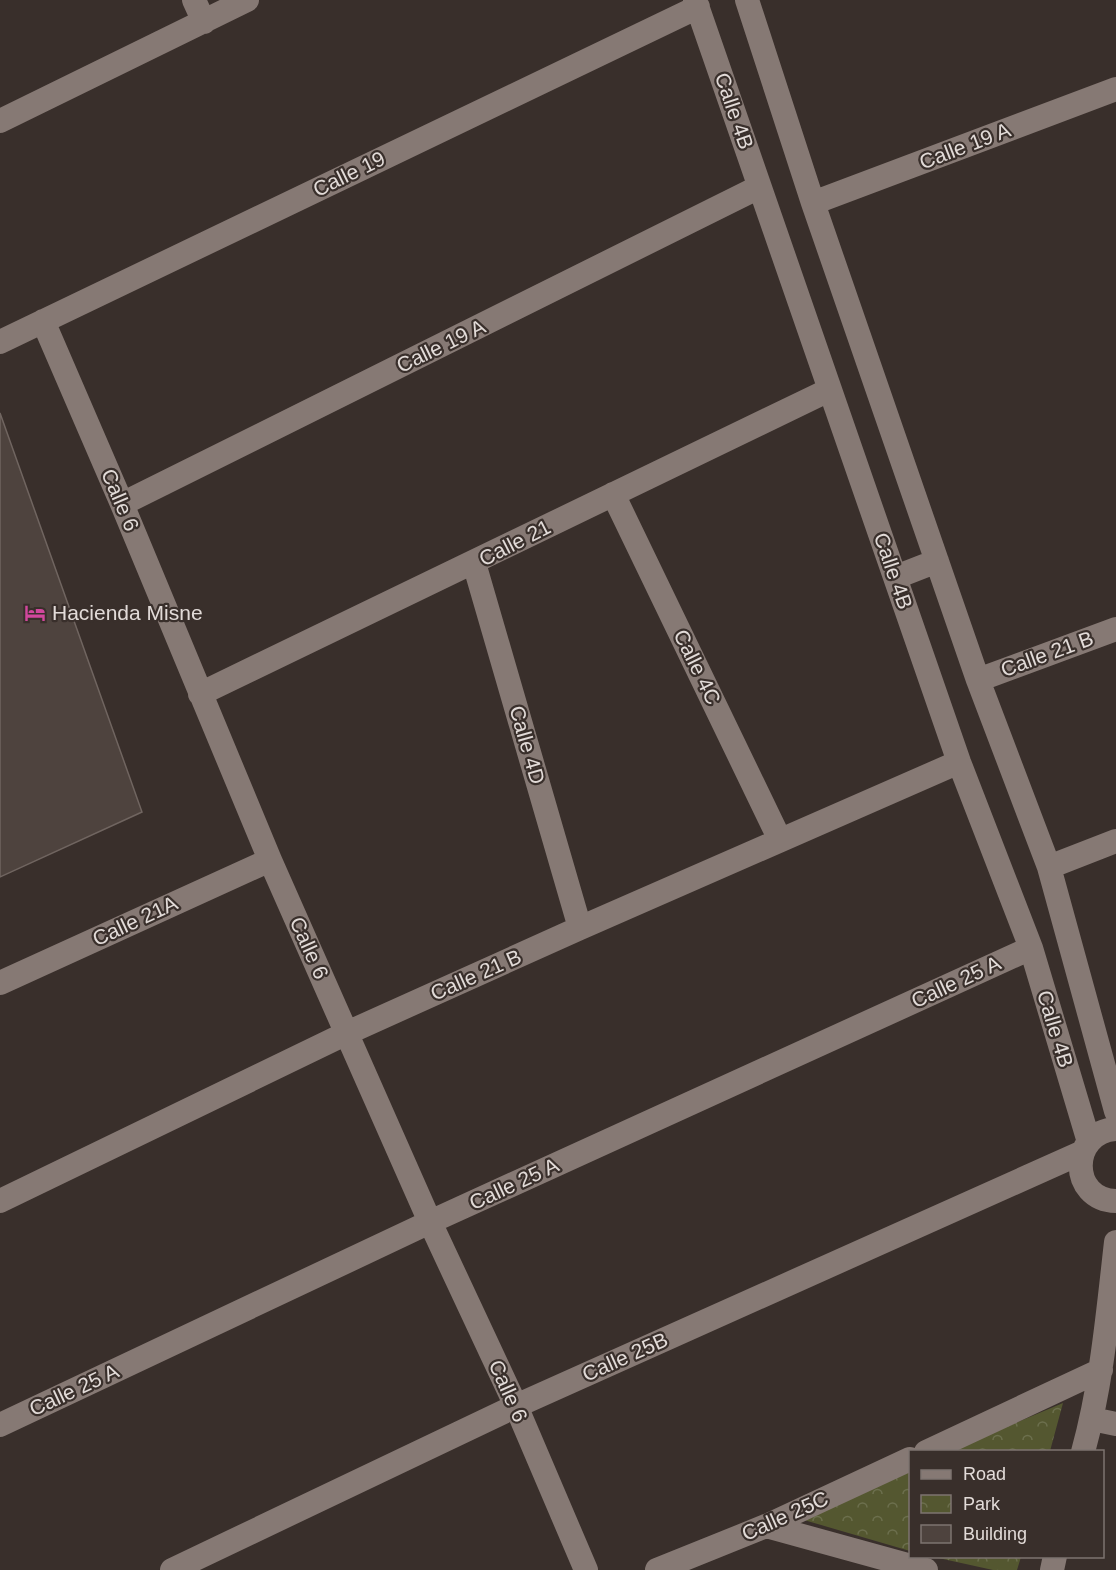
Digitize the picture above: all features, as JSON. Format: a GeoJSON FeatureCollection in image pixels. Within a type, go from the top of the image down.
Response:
{"type":"FeatureCollection","features":[{"type":"Feature","properties":{"kind":"street"},"geometry":{"type":"LineString","coordinates":[[194,0],[204,22]]}},
{"type":"Feature","properties":{"kind":"street"},"geometry":{"type":"LineString","coordinates":[[0,121],[247,0]]}},
{"type":"Feature","properties":{"kind":"street","name":"Calle 4B"},"geometry":{"type":"LineString","coordinates":[[747,0],[813,203],[978,680],[1049,867],[1116,1110]]}},
{"type":"Feature","properties":{"kind":"street","name":"Calle 4B"},"geometry":{"type":"LineString","coordinates":[[696,3],[959,762],[1031,948],[1086,1147],[1080,1162],[1084,1183],[1100,1198],[1116,1201]]}},
{"type":"Feature","properties":{"kind":"street","name":"Calle 19"},"geometry":{"type":"LineString","coordinates":[[0,342],[696,3]]}},
{"type":"Feature","properties":{"kind":"street","name":"Calle 19 A"},"geometry":{"type":"LineString","coordinates":[[813,203],[1116,89]]}},
{"type":"Feature","properties":{"kind":"street","name":"Calle 19 A"},"geometry":{"type":"LineString","coordinates":[[122,504],[759,187]]}},
{"type":"Feature","properties":{"kind":"street","name":"Calle 6"},"geometry":{"type":"LineString","coordinates":[[43,321],[270,860],[430,1222],[516,1406],[586,1570]]}},
{"type":"Feature","properties":{"kind":"street","name":"Calle 21"},"geometry":{"type":"LineString","coordinates":[[200,694],[829,390]]}},
{"type":"Feature","properties":{"kind":"street","name":"Calle 4C"},"geometry":{"type":"LineString","coordinates":[[613,494],[780,840]]}},
{"type":"Feature","properties":{"kind":"street"},"geometry":{"type":"LineString","coordinates":[[896,577],[937,561]]}},
{"type":"Feature","properties":{"kind":"street","name":"Calle 4D"},"geometry":{"type":"LineString","coordinates":[[474,563],[580,928]]}},
{"type":"Feature","properties":{"kind":"street","name":"Calle 21 B"},"geometry":{"type":"LineString","coordinates":[[978,680],[1116,629]]}},
{"type":"Feature","properties":{"kind":"street","name":"Calle 21 B"},"geometry":{"type":"LineString","coordinates":[[0,1201],[347,1033],[959,762]]}},
{"type":"Feature","properties":{"kind":"street"},"geometry":{"type":"LineString","coordinates":[[1049,867],[1116,841]]}},
{"type":"Feature","properties":{"kind":"street","name":"Calle 21A"},"geometry":{"type":"LineString","coordinates":[[0,983],[270,860]]}},
{"type":"Feature","properties":{"kind":"street","name":"Calle 25 A"},"geometry":{"type":"LineString","coordinates":[[3,1415],[1031,948]]}},
{"type":"Feature","properties":{"kind":"street","name":"Calle 25B"},"geometry":{"type":"LineString","coordinates":[[172,1570],[516,1406],[1086,1147],[1098,1134],[1116,1129]]}},
{"type":"Feature","properties":{"kind":"street"},"geometry":{"type":"LineString","coordinates":[[1084,1450],[1101,1370],[1116,1242]]}},
{"type":"Feature","properties":{"kind":"street"},"geometry":{"type":"LineString","coordinates":[[930,1450],[1101,1370]]}},
{"type":"Feature","properties":{"kind":"street"},"geometry":{"type":"LineString","coordinates":[[1092,1419],[1116,1424]]}},
{"type":"Feature","properties":{"kind":"street","name":"Calle 25C"},"geometry":{"type":"LineString","coordinates":[[657,1570],[766,1526],[909,1459]]}},
{"type":"Feature","properties":{"kind":"street"},"geometry":{"type":"LineString","coordinates":[[766,1526],[926,1570]]}},
{"type":"Feature","properties":{"kind":"green space"},"geometry":{"type":"Polygon","coordinates":[[[1063,1403],[1050,1450],[952,1450],[1063,1403]]]}},
{"type":"Feature","properties":{"kind":"green space"},"geometry":{"type":"Polygon","coordinates":[[[909,1468],[909,1551],[804,1520],[909,1468]]]}},
{"type":"Feature","properties":{"kind":"green space"},"geometry":{"type":"Polygon","coordinates":[[[939,1558],[1020,1558],[1017,1570],[993,1570],[939,1558]]]}},
{"type":"Feature","properties":{"kind":"building","name":"Hacienda Misne"},"geometry":{"type":"Polygon","coordinates":[[[0,413],[142,812],[0,877],[0,413]]]}},
{"type":"Feature","properties":{"kind":"place","name":"Hacienda Misne"},"geometry":{"type":"Point","coordinates":[35,613]}}]}
